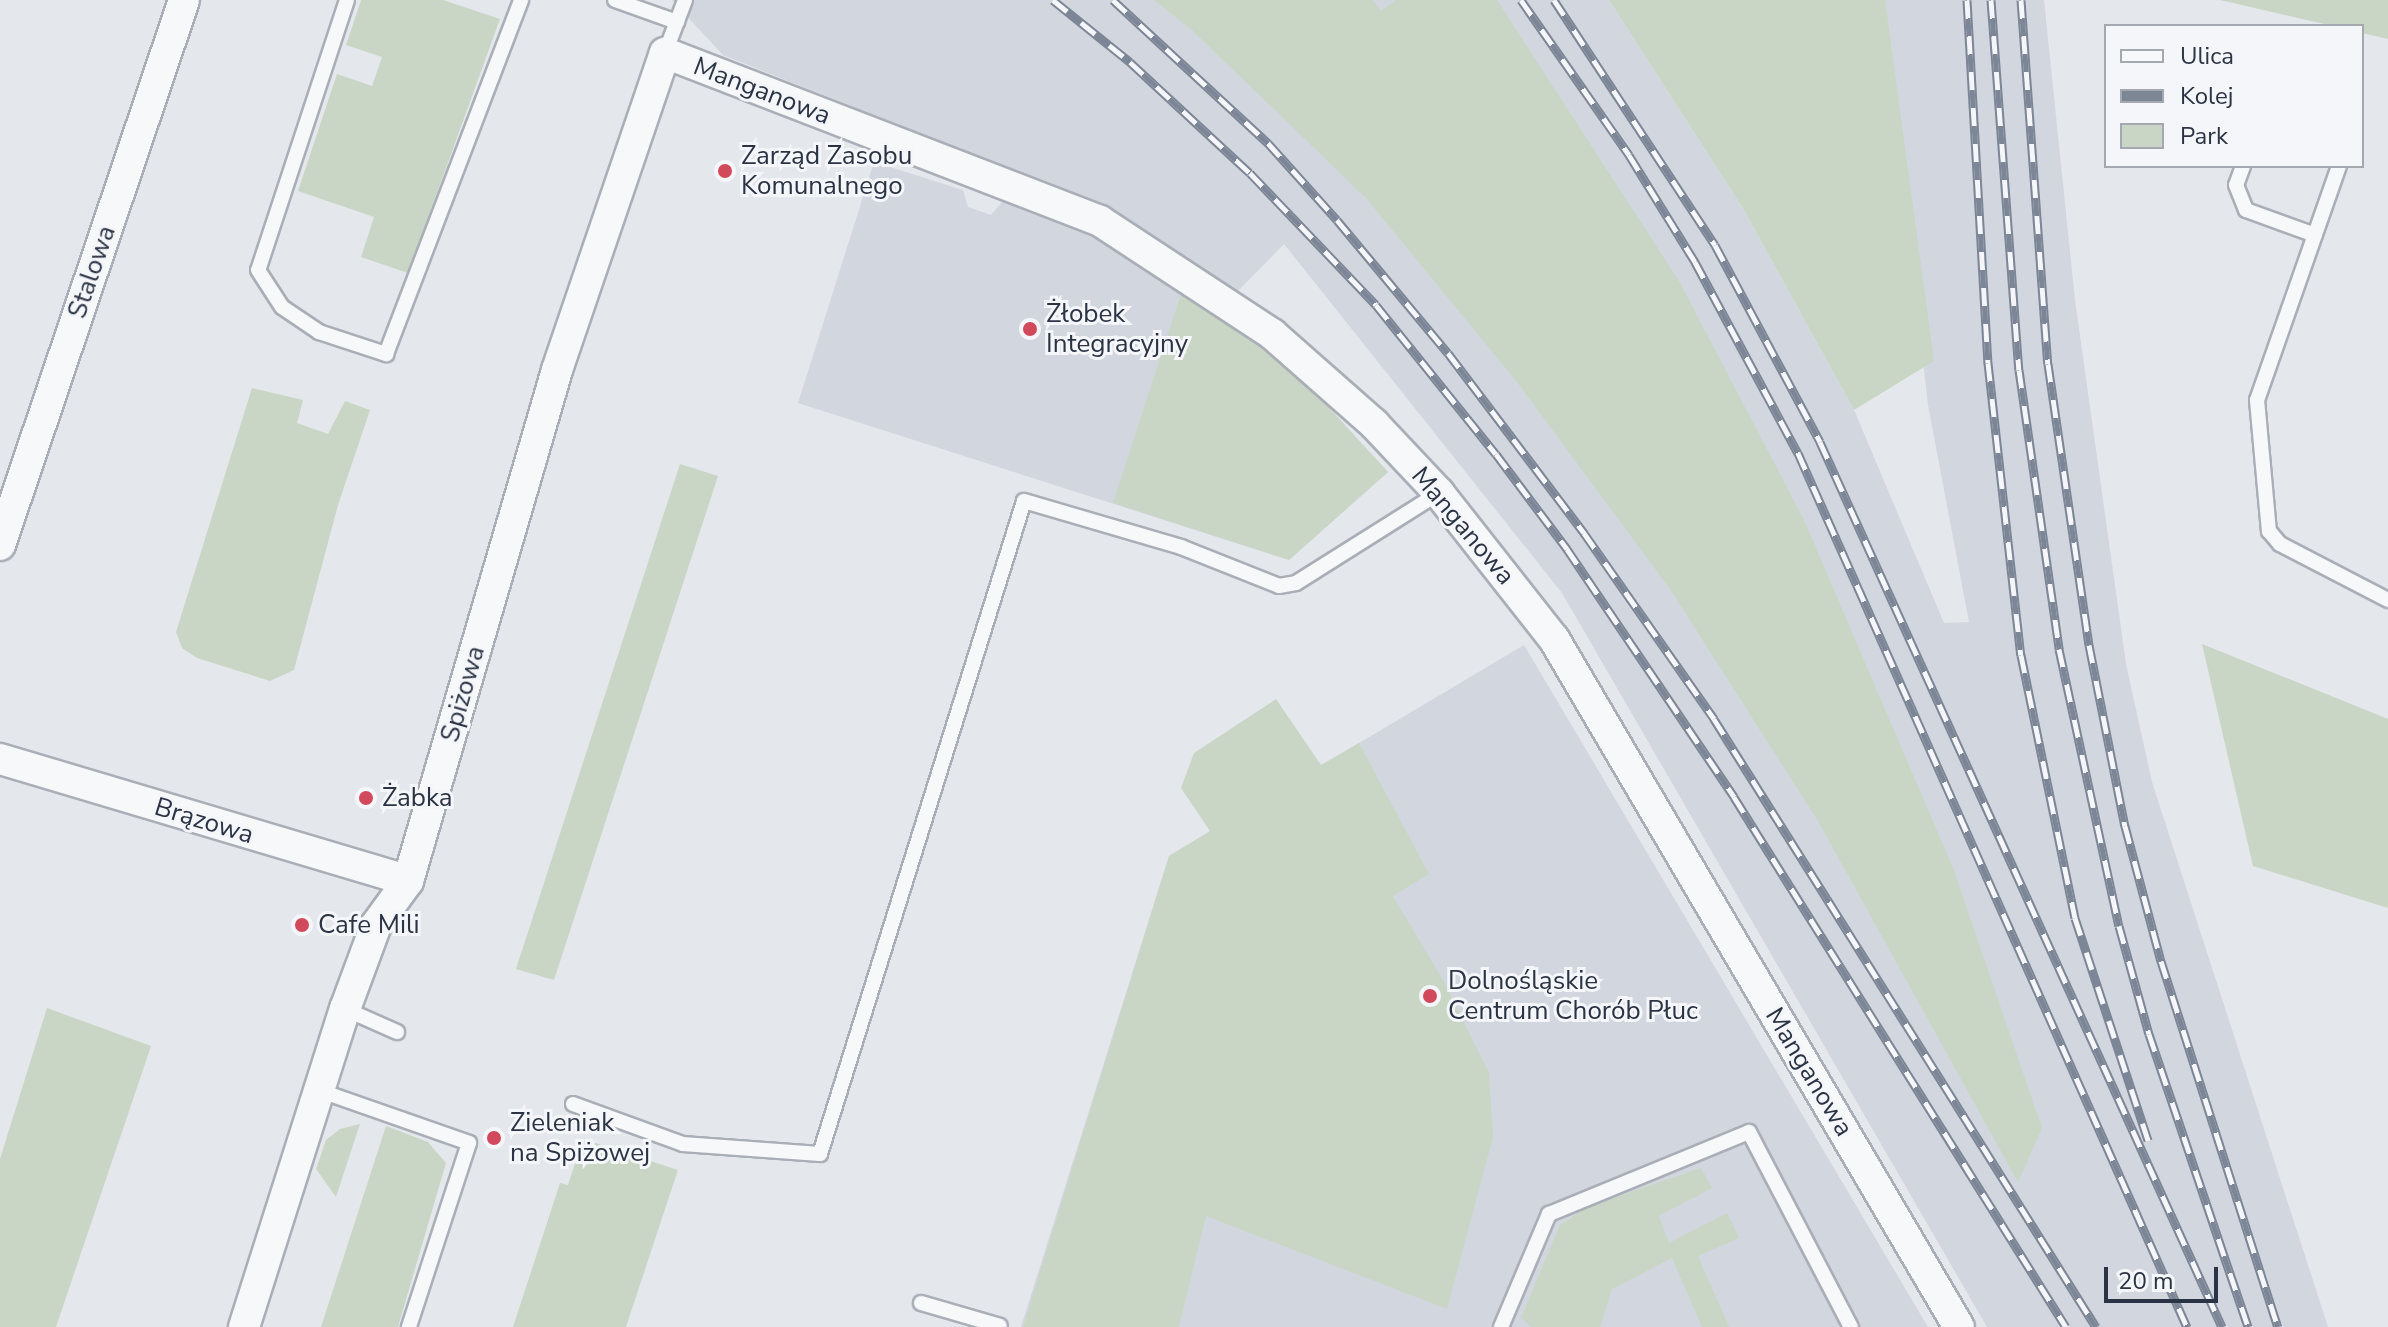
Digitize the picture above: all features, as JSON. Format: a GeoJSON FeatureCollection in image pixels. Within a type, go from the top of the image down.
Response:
{"type":"FeatureCollection","features":[{"type":"Feature","properties":{"kind":"street","name":"Stalowa"},"geometry":{"type":"LineString","coordinates":[[0,545],[184,0]]}},
{"type":"Feature","properties":{"kind":"street","name":"Manganowa"},"geometry":{"type":"LineString","coordinates":[[665,53],[1100,221],[1272,334],[1374,424],[1439,493],[1554,639],[1959,1327]]}},
{"type":"Feature","properties":{"kind":"street","name":"Spiżowa"},"geometry":{"type":"LineString","coordinates":[[244,1327],[345,1009],[376,925],[408,881],[557,370],[665,53]]}},
{"type":"Feature","properties":{"kind":"street","name":"Brązowa"},"geometry":{"type":"LineString","coordinates":[[0,759],[408,881]]}},
{"type":"Feature","properties":{"kind":"lane"},"geometry":{"type":"LineString","coordinates":[[347,0],[258,270],[282,307],[319,332],[386,354],[521,0]]}},
{"type":"Feature","properties":{"kind":"lane"},"geometry":{"type":"LineString","coordinates":[[615,0],[677,22]]}},
{"type":"Feature","properties":{"kind":"lane"},"geometry":{"type":"LineString","coordinates":[[665,53],[685,0]]}},
{"type":"Feature","properties":{"kind":"lane"},"geometry":{"type":"LineString","coordinates":[[2242,168],[2236,185],[2246,210],[2315,235]]}},
{"type":"Feature","properties":{"kind":"lane"},"geometry":{"type":"LineString","coordinates":[[2338,168],[2257,400],[2269,531],[2280,544],[2388,600]]}},
{"type":"Feature","properties":{"kind":"lane"},"geometry":{"type":"LineString","coordinates":[[573,1104],[683,1144],[820,1154],[1024,501],[1181,547],[1279,586],[1296,583],[1439,493]]}},
{"type":"Feature","properties":{"kind":"lane"},"geometry":{"type":"LineString","coordinates":[[345,1009],[397,1032]]}},
{"type":"Feature","properties":{"kind":"lane"},"geometry":{"type":"LineString","coordinates":[[318,1090],[469,1143],[409,1327]]}},
{"type":"Feature","properties":{"kind":"lane"},"geometry":{"type":"LineString","coordinates":[[1501,1327],[1549,1214],[1749,1132],[1851,1327]]}},
{"type":"Feature","properties":{"kind":"lane"},"geometry":{"type":"LineString","coordinates":[[921,1303],[1000,1326]]}},
{"type":"Feature","properties":{"kind":"shaded area"},"geometry":{"type":"Polygon","coordinates":[[[672,0],[1609,0],[1744,210],[1854,410],[1944,623],[1969,622],[1928,405],[1883,0],[2044,0],[2075,300],[2126,664],[2152,782],[2328,1327],[1987,1327],[1562,593],[1284,244],[1236,293],[1110,209],[723,55],[672,0]]]}},
{"type":"Feature","properties":{"kind":"shaded area","name":"Żłobek Integracyjny"},"geometry":{"type":"Polygon","coordinates":[[[874,162],[963,190],[968,207],[991,215],[1006,197],[1117,247],[1183,288],[1315,392],[1388,472],[1289,560],[798,403],[874,162]]]}},
{"type":"Feature","properties":{"kind":"shaded area","name":"Dolnośląskie Centrum Chorób Płuc"},"geometry":{"type":"Polygon","coordinates":[[[1524,645],[1928,1327],[1021,1327],[1169,856],[1524,645]]]}},
{"type":"Feature","properties":{"kind":"green space"},"geometry":{"type":"Polygon","coordinates":[[[361,0],[443,0],[500,19],[408,273],[361,257],[374,217],[298,191],[337,74],[372,86],[382,57],[346,45],[361,0]]]}},
{"type":"Feature","properties":{"kind":"green space"},"geometry":{"type":"Polygon","coordinates":[[[1154,0],[1373,0],[1381,11],[1396,0],[1497,0],[1679,281],[1804,520],[1953,868],[2042,1128],[2018,1182],[1818,821],[1670,589],[1517,382],[1366,198],[1193,31],[1154,0]]]}},
{"type":"Feature","properties":{"kind":"green space"},"geometry":{"type":"Polygon","coordinates":[[[1609,0],[1885,0],[1934,361],[1854,410],[1744,210],[1609,0]]]}},
{"type":"Feature","properties":{"kind":"green space"},"geometry":{"type":"Polygon","coordinates":[[[2220,0],[2388,0],[2388,39],[2364,33],[2364,24],[2324,24],[2220,0]]]}},
{"type":"Feature","properties":{"kind":"green space"},"geometry":{"type":"Polygon","coordinates":[[[1183,288],[1293,370],[1388,472],[1289,560],[1113,503],[1183,288]]]}},
{"type":"Feature","properties":{"kind":"green space"},"geometry":{"type":"Polygon","coordinates":[[[252,388],[303,400],[297,423],[328,434],[345,401],[370,410],[338,505],[294,670],[270,681],[197,658],[182,648],[176,632],[252,388]]]}},
{"type":"Feature","properties":{"kind":"green space"},"geometry":{"type":"Polygon","coordinates":[[[680,464],[718,476],[554,980],[516,969],[680,464]]]}},
{"type":"Feature","properties":{"kind":"green space"},"geometry":{"type":"Polygon","coordinates":[[[2202,644],[2388,719],[2388,908],[2253,866],[2202,644]]]}},
{"type":"Feature","properties":{"kind":"green space"},"geometry":{"type":"Polygon","coordinates":[[[1276,699],[1321,765],[1359,743],[1429,874],[1393,896],[1444,982],[1489,1073],[1493,1137],[1447,1309],[1206,1216],[1179,1327],[1023,1327],[1169,856],[1210,831],[1181,788],[1194,753],[1276,699]]]}},
{"type":"Feature","properties":{"kind":"green space"},"geometry":{"type":"Polygon","coordinates":[[[47,1008],[151,1046],[56,1327],[0,1327],[0,1159],[47,1008]]]}},
{"type":"Feature","properties":{"kind":"green space"},"geometry":{"type":"Polygon","coordinates":[[[360,1124],[336,1197],[316,1169],[326,1140],[340,1129],[360,1124]]]}},
{"type":"Feature","properties":{"kind":"green space"},"geometry":{"type":"Polygon","coordinates":[[[386,1126],[428,1142],[446,1163],[398,1327],[321,1327],[386,1126]]]}},
{"type":"Feature","properties":{"kind":"green space"},"geometry":{"type":"Polygon","coordinates":[[[583,1139],[678,1170],[626,1327],[513,1327],[560,1183],[568,1185],[583,1139]]]}},
{"type":"Feature","properties":{"kind":"green space"},"geometry":{"type":"Polygon","coordinates":[[[1701,1168],[1712,1188],[1659,1216],[1669,1243],[1727,1213],[1739,1238],[1698,1256],[1729,1327],[1702,1327],[1672,1258],[1612,1289],[1600,1327],[1532,1327],[1521,1318],[1560,1225],[1587,1207],[1701,1168]]]}},
{"type":"Feature","properties":{"kind":"railway"},"geometry":{"type":"LineString","coordinates":[[1053,0],[1130,62],[1250,173],[1376,305],[1496,454],[1567,549],[1734,797],[2066,1327]]}},
{"type":"Feature","properties":{"kind":"railway"},"geometry":{"type":"LineString","coordinates":[[1113,0],[1268,143],[1337,220],[1448,353],[1584,533],[1714,719],[2096,1327]]}},
{"type":"Feature","properties":{"kind":"railway"},"geometry":{"type":"LineString","coordinates":[[1521,0],[1629,155],[1695,262],[1798,453],[2187,1327]]}},
{"type":"Feature","properties":{"kind":"railway"},"geometry":{"type":"LineString","coordinates":[[1554,0],[1715,245],[1820,442],[2222,1327]]}},
{"type":"Feature","properties":{"kind":"railway"},"geometry":{"type":"LineString","coordinates":[[1967,0],[1988,363],[2021,655],[2075,918],[2148,1140]]}},
{"type":"Feature","properties":{"kind":"railway"},"geometry":{"type":"LineString","coordinates":[[1991,0],[2019,370],[2059,649],[2119,926],[2149,1034],[2248,1327]]}},
{"type":"Feature","properties":{"kind":"railway"},"geometry":{"type":"LineString","coordinates":[[2021,0],[2048,364],[2089,645],[2125,826],[2161,961],[2278,1327]]}},
{"type":"Feature","properties":{"kind":"place","name":"Zarząd Zasobu Komunalnego"},"geometry":{"type":"Point","coordinates":[725,171]}},
{"type":"Feature","properties":{"kind":"place","name":"Żłobek Integracyjny"},"geometry":{"type":"Point","coordinates":[1030,329]}},
{"type":"Feature","properties":{"kind":"place","name":"Żabka"},"geometry":{"type":"Point","coordinates":[366,798]}},
{"type":"Feature","properties":{"kind":"place","name":"Cafe Mili"},"geometry":{"type":"Point","coordinates":[302,925]}},
{"type":"Feature","properties":{"kind":"place","name":"Dolnośląskie Centrum Chorób Płuc"},"geometry":{"type":"Point","coordinates":[1430,996]}},
{"type":"Feature","properties":{"kind":"place","name":"Zieleniak na Spiżowej"},"geometry":{"type":"Point","coordinates":[494,1138]}}]}
